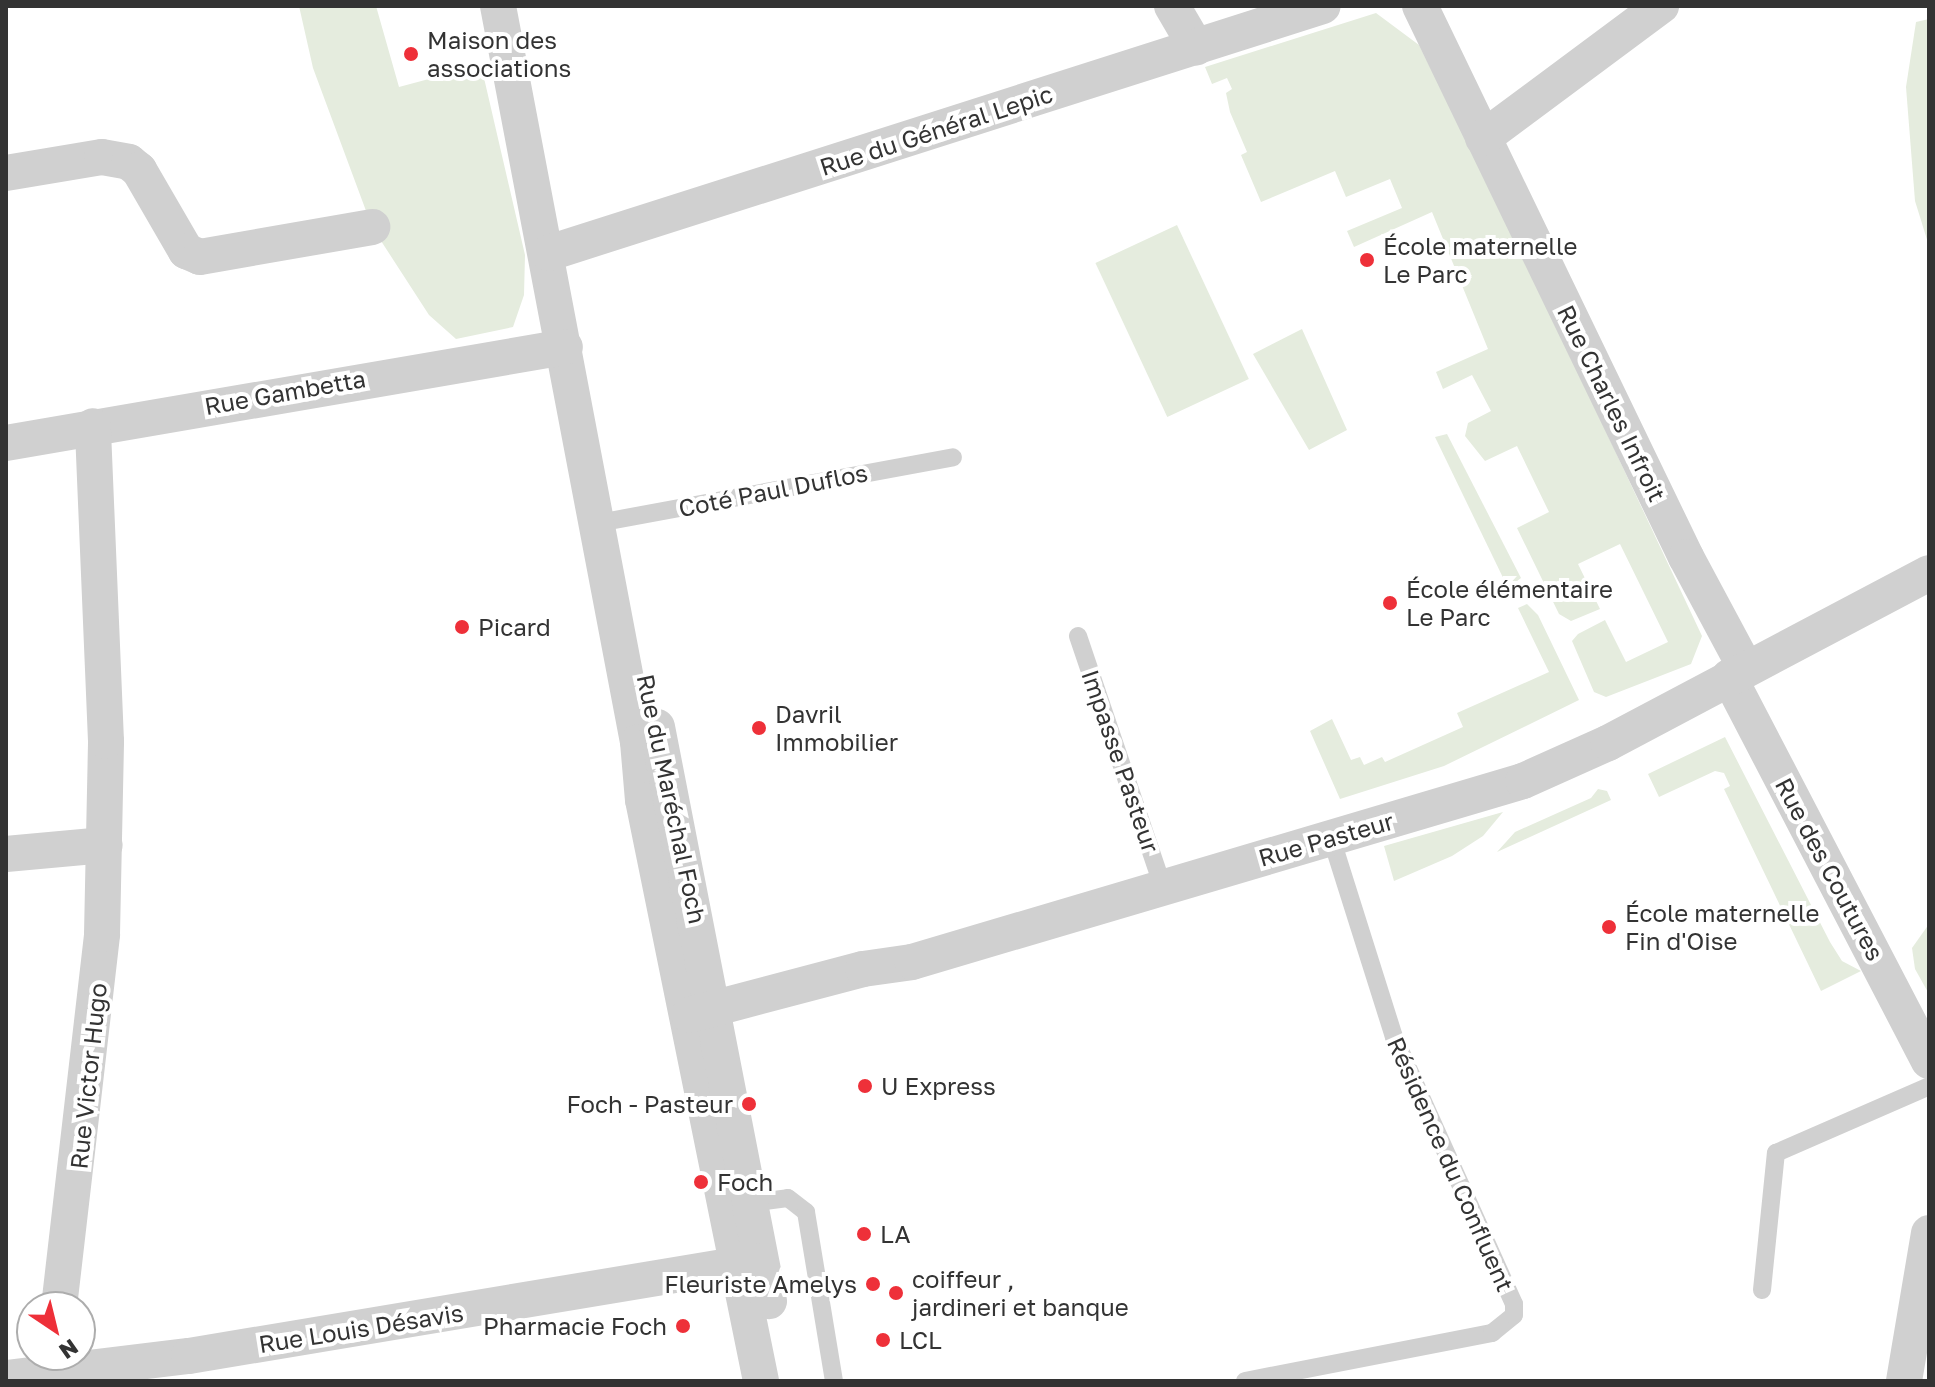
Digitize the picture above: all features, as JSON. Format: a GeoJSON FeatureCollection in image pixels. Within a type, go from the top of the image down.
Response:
{"type":"FeatureCollection","features":[{"type":"Feature","properties":{"kind":"street","name":"Rue du Maréchal Foch"},"geometry":{"type":"LineString","coordinates":[[498,6],[549,253],[575,400],[603,522],[638,742],[648,828],[703,1012],[749,1263],[761,1381]]}},
{"type":"Feature","properties":{"kind":"street"},"geometry":{"type":"LineString","coordinates":[[1172,6],[1196,47]]}},
{"type":"Feature","properties":{"kind":"street","name":"Rue du Général Lepic"},"geometry":{"type":"LineString","coordinates":[[549,253],[1323,6]]}},
{"type":"Feature","properties":{"kind":"street","name":"Rue Charles Infroit"},"geometry":{"type":"LineString","coordinates":[[1420,6],[1686,557],[1738,673]]}},
{"type":"Feature","properties":{"kind":"street"},"geometry":{"type":"LineString","coordinates":[[1483,138],[1661,6]]}},
{"type":"Feature","properties":{"kind":"street"},"geometry":{"type":"LineString","coordinates":[[6,173],[102,157],[129,162],[139,170],[186,251],[200,257],[372,227]]}},
{"type":"Feature","properties":{"kind":"street","name":"Rue Gambetta"},"geometry":{"type":"LineString","coordinates":[[6,443],[565,347]]}},
{"type":"Feature","properties":{"kind":"street","name":"Rue Victor Hugo"},"geometry":{"type":"LineString","coordinates":[[61,1291],[98,1007],[105,845],[103,605],[93,426]]}},
{"type":"Feature","properties":{"kind":"street","name":"Rue Pasteur"},"geometry":{"type":"LineString","coordinates":[[703,1012],[863,969],[912,962],[1550,771],[1929,573]]}},
{"type":"Feature","properties":{"kind":"street","name":"Rue des Coutures"},"geometry":{"type":"LineString","coordinates":[[1738,673],[1929,1061]]}},
{"type":"Feature","properties":{"kind":"street"},"geometry":{"type":"LineString","coordinates":[[6,854],[105,845]]}},
{"type":"Feature","properties":{"kind":"street"},"geometry":{"type":"LineString","coordinates":[[1904,1381],[1929,1233]]}},
{"type":"Feature","properties":{"kind":"street","name":"Rue du Maréchal Foch"},"geometry":{"type":"LineString","coordinates":[[749,1263],[784,1381]]}},
{"type":"Feature","properties":{"kind":"street","name":"Rue Louis Désavis"},"geometry":{"type":"LineString","coordinates":[[96,1365],[205,1354],[749,1263]]}},
{"type":"Feature","properties":{"kind":"street","name":"Rue Louis Désavis"},"geometry":{"type":"LineString","coordinates":[[6,1378],[44,1371]]}},
{"type":"Feature","properties":{"kind":"lane","name":"Coté Paul Duflos"},"geometry":{"type":"LineString","coordinates":[[603,522],[953,457]]}},
{"type":"Feature","properties":{"kind":"lane","name":"Impasse Pasteur"},"geometry":{"type":"LineString","coordinates":[[1078,636],[1163,887]]}},
{"type":"Feature","properties":{"kind":"lane","name":"Résidence du Confluent"},"geometry":{"type":"LineString","coordinates":[[1245,1381],[1492,1333],[1503,1329],[1514,1315],[1514,1304],[1394,1037],[1331,837]]}},
{"type":"Feature","properties":{"kind":"lane"},"geometry":{"type":"LineString","coordinates":[[1762,1290],[1776,1153],[1929,1086]]}},
{"type":"Feature","properties":{"kind":"lane"},"geometry":{"type":"LineString","coordinates":[[738,1205],[788,1198],[806,1212],[834,1381]]}},
{"type":"Feature","properties":{"kind":"shaded area"},"geometry":{"type":"Polygon","coordinates":[[[299,6],[376,6],[399,87],[481,65],[525,255],[524,295],[513,327],[456,339],[429,315],[372,227],[313,68],[299,6]]]}},
{"type":"Feature","properties":{"kind":"shaded area"},"geometry":{"type":"Polygon","coordinates":[[[1376,13],[1419,45],[1493,191],[1702,636],[1691,664],[1606,697],[1594,692],[1572,641],[1578,634],[1605,620],[1626,662],[1668,642],[1620,544],[1578,564],[1600,609],[1571,621],[1559,614],[1517,528],[1549,512],[1517,446],[1485,461],[1465,436],[1468,423],[1491,411],[1472,375],[1443,389],[1436,372],[1488,349],[1432,212],[1354,247],[1347,231],[1402,208],[1390,179],[1346,197],[1335,171],[1261,202],[1241,155],[1247,152],[1230,112],[1226,93],[1232,89],[1227,78],[1212,84],[1205,67],[1376,13]]]}},
{"type":"Feature","properties":{"kind":"shaded area"},"geometry":{"type":"Polygon","coordinates":[[[1929,19],[1929,246],[1915,201],[1906,87],[1916,22],[1929,19]]]}},
{"type":"Feature","properties":{"kind":"shaded area"},"geometry":{"type":"Polygon","coordinates":[[[1177,225],[1249,379],[1167,417],[1095,263],[1177,225]]]}},
{"type":"Feature","properties":{"kind":"shaded area"},"geometry":{"type":"Polygon","coordinates":[[[1302,329],[1347,430],[1309,450],[1253,354],[1302,329]]]}},
{"type":"Feature","properties":{"kind":"shaded area"},"geometry":{"type":"Polygon","coordinates":[[[1447,434],[1521,578],[1508,588],[1435,437],[1447,434]]]}},
{"type":"Feature","properties":{"kind":"shaded area"},"geometry":{"type":"Polygon","coordinates":[[[1527,604],[1538,615],[1579,700],[1444,766],[1340,799],[1310,731],[1332,719],[1351,760],[1360,757],[1364,765],[1382,757],[1385,762],[1463,727],[1457,713],[1549,672],[1518,608],[1527,604]]]}},
{"type":"Feature","properties":{"kind":"shaded area"},"geometry":{"type":"Polygon","coordinates":[[[1725,737],[1830,942],[1842,961],[1861,971],[1821,991],[1724,789],[1730,786],[1724,773],[1715,771],[1659,797],[1648,774],[1725,737]]]}},
{"type":"Feature","properties":{"kind":"shaded area"},"geometry":{"type":"Polygon","coordinates":[[[1598,789],[1607,791],[1611,800],[1497,852],[1515,832],[1591,798],[1598,789]]]}},
{"type":"Feature","properties":{"kind":"shaded area"},"geometry":{"type":"Polygon","coordinates":[[[1503,812],[1483,836],[1452,856],[1394,881],[1384,846],[1503,812]]]}},
{"type":"Feature","properties":{"kind":"shaded area"},"geometry":{"type":"Polygon","coordinates":[[[1929,924],[1929,994],[1915,969],[1912,948],[1929,924]]]}},
{"type":"Feature","properties":{"kind":"place","name":"Maison des associations"},"geometry":{"type":"Point","coordinates":[411,54]}},
{"type":"Feature","properties":{"kind":"place","name":"École maternelle Le Parc"},"geometry":{"type":"Point","coordinates":[1367,260]}},
{"type":"Feature","properties":{"kind":"place","name":"École élémentaire Le Parc"},"geometry":{"type":"Point","coordinates":[1390,603]}},
{"type":"Feature","properties":{"kind":"place","name":"Picard"},"geometry":{"type":"Point","coordinates":[462,627]}},
{"type":"Feature","properties":{"kind":"place","name":"Davril Immobilier"},"geometry":{"type":"Point","coordinates":[759,728]}},
{"type":"Feature","properties":{"kind":"place","name":"École maternelle Fin d'Oise"},"geometry":{"type":"Point","coordinates":[1609,927]}},
{"type":"Feature","properties":{"kind":"place","name":"U Express"},"geometry":{"type":"Point","coordinates":[865,1086]}},
{"type":"Feature","properties":{"kind":"place","name":"Foch - Pasteur"},"geometry":{"type":"Point","coordinates":[749,1104]}},
{"type":"Feature","properties":{"kind":"place","name":"Foch"},"geometry":{"type":"Point","coordinates":[701,1182]}},
{"type":"Feature","properties":{"kind":"place","name":"LA"},"geometry":{"type":"Point","coordinates":[864,1234]}},
{"type":"Feature","properties":{"kind":"place","name":"Fleuriste Amelys"},"geometry":{"type":"Point","coordinates":[873,1284]}},
{"type":"Feature","properties":{"kind":"place","name":"coiffeur , jardineri et banque"},"geometry":{"type":"Point","coordinates":[896,1293]}},
{"type":"Feature","properties":{"kind":"place","name":"Pharmacie Foch"},"geometry":{"type":"Point","coordinates":[683,1326]}},
{"type":"Feature","properties":{"kind":"place","name":"LCL"},"geometry":{"type":"Point","coordinates":[883,1340]}}]}
